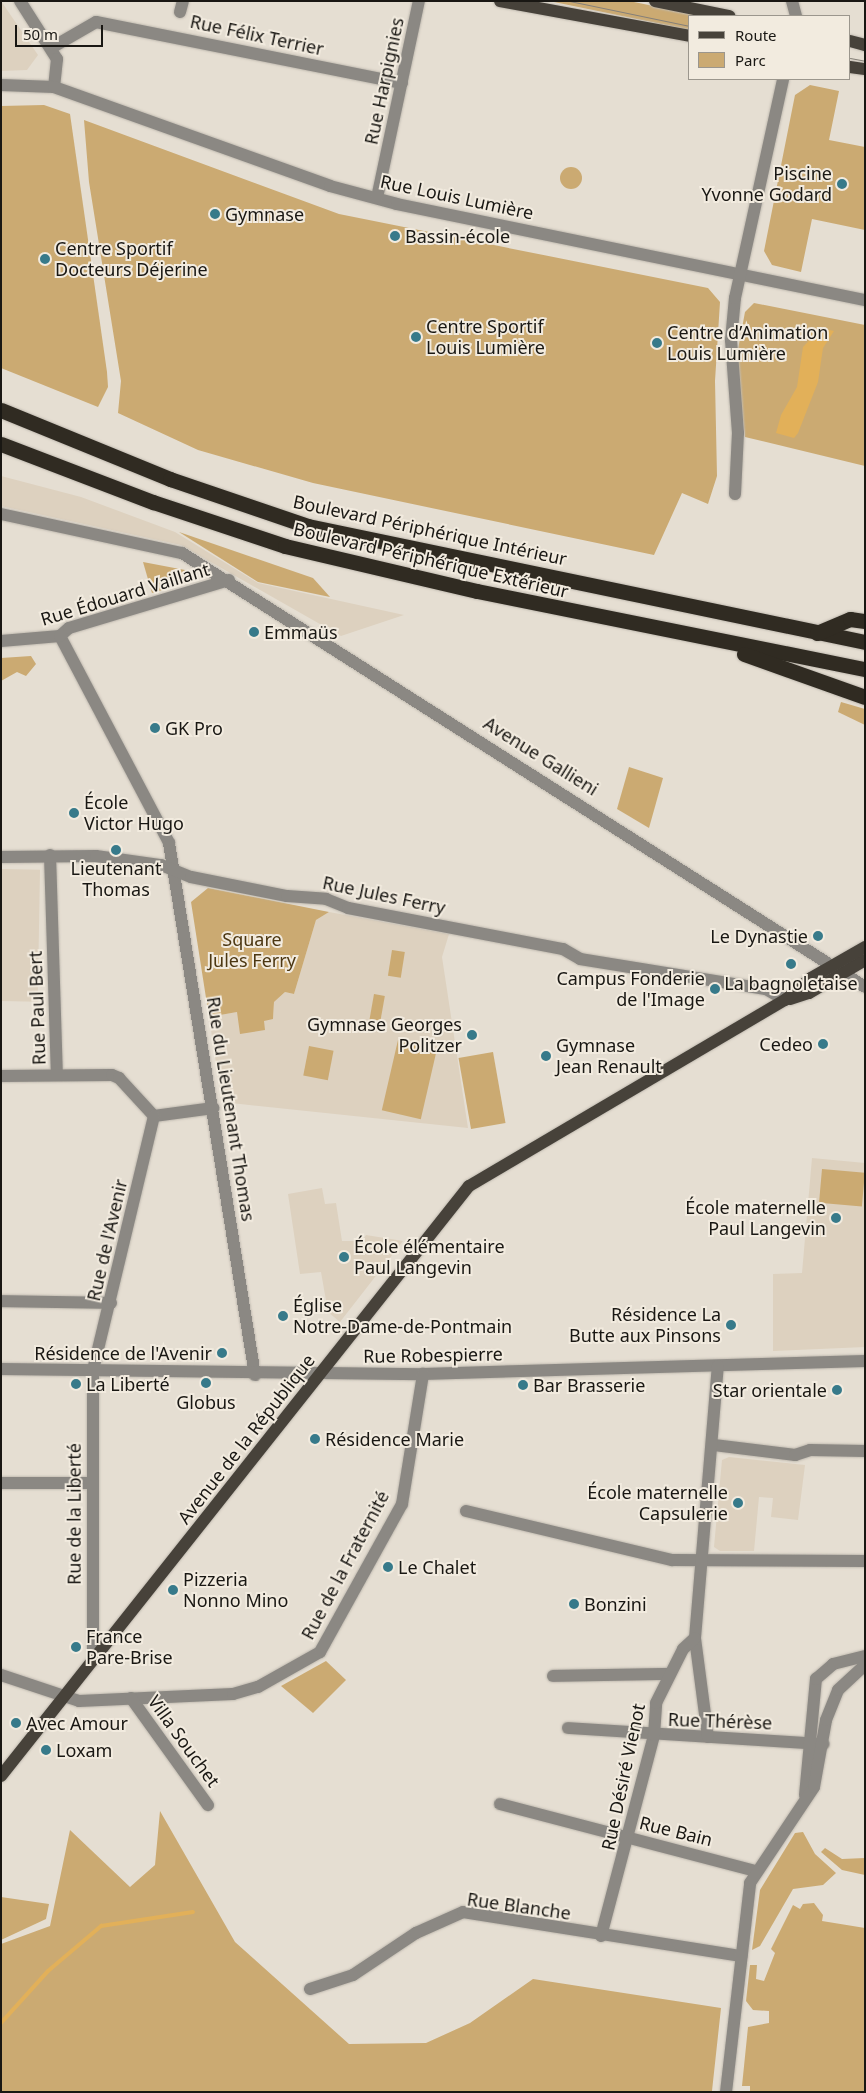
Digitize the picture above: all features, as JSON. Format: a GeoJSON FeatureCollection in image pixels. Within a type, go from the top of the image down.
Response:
{"type":"FeatureCollection","features":[{"type":"Feature","properties":{"kind":"highway","name":"Boulevard Périphérique Intérieur"},"geometry":{"type":"LineString","coordinates":[[1,410],[170,479],[308,526],[865,642]]}},
{"type":"Feature","properties":{"kind":"highway","name":"Boulevard Périphérique Extérieur"},"geometry":{"type":"LineString","coordinates":[[1,444],[153,502],[285,546],[717,642],[865,669]]}},
{"type":"Feature","properties":{"kind":"highway"},"geometry":{"type":"LineString","coordinates":[[817,633],[850,619],[865,621]]}},
{"type":"Feature","properties":{"kind":"highway"},"geometry":{"type":"LineString","coordinates":[[717,642],[865,698]]}},
{"type":"Feature","properties":{"kind":"main road"},"geometry":{"type":"LineString","coordinates":[[500,1],[688,36]]}},
{"type":"Feature","properties":{"kind":"main road"},"geometry":{"type":"LineString","coordinates":[[655,1],[724,15]]}},
{"type":"Feature","properties":{"kind":"main road"},"geometry":{"type":"LineString","coordinates":[[851,41],[865,45]]}},
{"type":"Feature","properties":{"kind":"main road"},"geometry":{"type":"LineString","coordinates":[[851,68],[865,70]]}},
{"type":"Feature","properties":{"kind":"main road","name":"Avenue de la République"},"geometry":{"type":"LineString","coordinates":[[1,1776],[469,1186],[785,1000],[830,967],[865,947]]}},
{"type":"Feature","properties":{"kind":"main road","name":"Avenue de la République"},"geometry":{"type":"LineString","coordinates":[[785,1000],[809,993],[865,960]]}},
{"type":"Feature","properties":{"kind":"street"},"geometry":{"type":"LineString","coordinates":[[20,1],[51,48],[59,69],[54,87]]}},
{"type":"Feature","properties":{"kind":"street","name":"Rue Harpignies"},"geometry":{"type":"LineString","coordinates":[[377,198],[420,1]]}},
{"type":"Feature","properties":{"kind":"street"},"geometry":{"type":"LineString","coordinates":[[792,1],[796,15]]}},
{"type":"Feature","properties":{"kind":"street","name":"Rue Félix Terrier"},"geometry":{"type":"LineString","coordinates":[[51,48],[96,22],[402,83]]}},
{"type":"Feature","properties":{"kind":"street"},"geometry":{"type":"LineString","coordinates":[[735,494],[738,433],[731,340],[742,274],[783,80]]}},
{"type":"Feature","properties":{"kind":"street","name":"Rue Louis Lumière"},"geometry":{"type":"LineString","coordinates":[[1,85],[54,87],[330,186],[377,198],[865,300]]}},
{"type":"Feature","properties":{"kind":"street","name":"Avenue Gallieni"},"geometry":{"type":"LineString","coordinates":[[1,514],[182,553],[229,580],[774,925],[830,967],[865,987]]}},
{"type":"Feature","properties":{"kind":"street","name":"Rue Édouard Vaillant"},"geometry":{"type":"LineString","coordinates":[[1,641],[60,636],[69,628],[229,580]]}},
{"type":"Feature","properties":{"kind":"street","name":"Rue du Lieutenant Thomas"},"geometry":{"type":"LineString","coordinates":[[60,636],[154,808],[176,871],[255,1375]]}},
{"type":"Feature","properties":{"kind":"street","name":"Rue Paul Bert"},"geometry":{"type":"LineString","coordinates":[[50,856],[57,1076],[119,1078],[154,1116]]}},
{"type":"Feature","properties":{"kind":"street","name":"Rue Jules Ferry"},"geometry":{"type":"LineString","coordinates":[[1,857],[96,856],[563,949],[580,959],[766,990],[785,1000]]}},
{"type":"Feature","properties":{"kind":"street"},"geometry":{"type":"LineString","coordinates":[[1,1076],[57,1076]]}},
{"type":"Feature","properties":{"kind":"street"},"geometry":{"type":"LineString","coordinates":[[154,1116],[213,1108]]}},
{"type":"Feature","properties":{"kind":"street","name":"Rue de l'Avenir"},"geometry":{"type":"LineString","coordinates":[[93,1370],[111,1303],[154,1116]]}},
{"type":"Feature","properties":{"kind":"street"},"geometry":{"type":"LineString","coordinates":[[1,1301],[111,1303]]}},
{"type":"Feature","properties":{"kind":"street","name":"Rue Robespierre"},"geometry":{"type":"LineString","coordinates":[[1,1369],[319,1375],[423,1374],[865,1361]]}},
{"type":"Feature","properties":{"kind":"street"},"geometry":{"type":"LineString","coordinates":[[708,1737],[695,1638],[701,1561],[714,1444],[718,1366]]}},
{"type":"Feature","properties":{"kind":"street","name":"Rue de la Liberté"},"geometry":{"type":"LineString","coordinates":[[93,1370],[91,1483],[93,1658]]}},
{"type":"Feature","properties":{"kind":"street","name":"Rue de la Fraternité"},"geometry":{"type":"LineString","coordinates":[[1,1675],[79,1701],[244,1692],[320,1652],[402,1504],[423,1374]]}},
{"type":"Feature","properties":{"kind":"street"},"geometry":{"type":"LineString","coordinates":[[714,1444],[795,1455],[810,1450],[865,1451]]}},
{"type":"Feature","properties":{"kind":"street"},"geometry":{"type":"LineString","coordinates":[[1,1483],[91,1483]]}},
{"type":"Feature","properties":{"kind":"street"},"geometry":{"type":"LineString","coordinates":[[466,1511],[672,1560],[865,1561]]}},
{"type":"Feature","properties":{"kind":"street","name":"Rue Désiré Vienot"},"geometry":{"type":"LineString","coordinates":[[601,1936],[630,1837],[654,1735],[656,1703],[670,1674],[695,1638]]}},
{"type":"Feature","properties":{"kind":"street"},"geometry":{"type":"LineString","coordinates":[[816,1743],[816,1679],[833,1664],[865,1656]]}},
{"type":"Feature","properties":{"kind":"street"},"geometry":{"type":"LineString","coordinates":[[726,2092],[750,1883],[805,1795],[816,1743],[829,1707],[838,1690],[865,1665]]}},
{"type":"Feature","properties":{"kind":"street"},"geometry":{"type":"LineString","coordinates":[[552,1676],[670,1674]]}},
{"type":"Feature","properties":{"kind":"street","name":"Villa Souchet"},"geometry":{"type":"LineString","coordinates":[[130,1698],[208,1806]]}},
{"type":"Feature","properties":{"kind":"street","name":"Rue Thérèse"},"geometry":{"type":"LineString","coordinates":[[568,1728],[654,1735],[816,1743]]}},
{"type":"Feature","properties":{"kind":"street","name":"Rue Bain"},"geometry":{"type":"LineString","coordinates":[[500,1804],[756,1871]]}},
{"type":"Feature","properties":{"kind":"street","name":"Rue Blanche"},"geometry":{"type":"LineString","coordinates":[[310,1989],[353,1975],[416,1933],[463,1912],[601,1936],[742,1956]]}},
{"type":"Feature","properties":{"kind":"shaded area"},"geometry":{"type":"Polygon","coordinates":[[[1,1],[38,55],[27,70],[1,71],[1,1]]]}},
{"type":"Feature","properties":{"kind":"shaded area"},"geometry":{"type":"Polygon","coordinates":[[[821,328],[834,331],[823,348],[818,382],[798,433],[794,438],[776,433],[781,415],[797,387],[803,347],[821,328]]]}},
{"type":"Feature","properties":{"kind":"shaded area"},"geometry":{"type":"Polygon","coordinates":[[[1,476],[81,497],[175,532],[258,583],[404,615],[341,636],[181,545],[1,506],[1,476]]]}},
{"type":"Feature","properties":{"kind":"shaded area"},"geometry":{"type":"Polygon","coordinates":[[[1,869],[40,870],[38,1002],[1,1001],[1,869]]]}},
{"type":"Feature","properties":{"kind":"shaded area"},"geometry":{"type":"Polygon","coordinates":[[[329,912],[449,934],[442,957],[468,1128],[231,1103],[229,1094],[221,1096],[209,1017],[237,1012],[273,1019],[274,1002],[285,992],[294,994],[316,920],[329,912]]]}},
{"type":"Feature","properties":{"kind":"shaded area","name":"École maternelle Paul Langevin"},"geometry":{"type":"Polygon","coordinates":[[[812,1158],[865,1163],[865,1347],[773,1351],[773,1274],[802,1273],[812,1158]]]}},
{"type":"Feature","properties":{"kind":"shaded area","name":"École élémentaire Paul Langevin"},"geometry":{"type":"Polygon","coordinates":[[[322,1188],[325,1204],[336,1203],[342,1241],[362,1241],[366,1235],[403,1241],[340,1322],[328,1312],[321,1272],[300,1274],[288,1194],[322,1188]]]}},
{"type":"Feature","properties":{"kind":"shaded area","name":"École maternelle Capsulerie"},"geometry":{"type":"Polygon","coordinates":[[[729,1457],[805,1465],[798,1520],[771,1517],[773,1498],[759,1497],[754,1551],[720,1551],[714,1547],[722,1460],[729,1457]]]}},
{"type":"Feature","properties":{"kind":"green space"},"geometry":{"type":"Polygon","coordinates":[[[549,1],[629,1],[698,15],[688,15],[688,30],[549,1]]]}},
{"type":"Feature","properties":{"kind":"green space"},"geometry":{"type":"Polygon","coordinates":[[[810,85],[839,91],[829,140],[865,147],[865,230],[812,219],[801,272],[772,265],[764,251],[795,95],[810,85]]]}},
{"type":"Feature","properties":{"kind":"green space","name":"Centre Sportif Docteurs Déjerine"},"geometry":{"type":"Polygon","coordinates":[[[44,105],[70,114],[107,372],[108,387],[98,407],[1,368],[1,106],[44,105]]]}},
{"type":"Feature","properties":{"kind":"green space","name":"Centre Sportif Louis Lumière"},"geometry":{"type":"Polygon","coordinates":[[[84,120],[339,214],[708,288],[720,302],[715,381],[717,476],[708,504],[682,493],[654,555],[313,483],[198,450],[118,413],[121,381],[89,182],[84,120]]]}},
{"type":"Feature","properties":{"kind":"green space"},"geometry":{"type":"Polygon","coordinates":[[[567,167],[575,167],[582,174],[582,182],[575,189],[567,189],[560,182],[560,174],[567,167]]]}},
{"type":"Feature","properties":{"kind":"green space"},"geometry":{"type":"Polygon","coordinates":[[[754,303],[865,325],[865,466],[745,437],[736,360],[745,312],[754,303]]]}},
{"type":"Feature","properties":{"kind":"green space"},"geometry":{"type":"Polygon","coordinates":[[[179,532],[313,578],[330,597],[258,582],[179,532]]]}},
{"type":"Feature","properties":{"kind":"green space"},"geometry":{"type":"Polygon","coordinates":[[[143,562],[185,570],[197,580],[152,593],[143,562]]]}},
{"type":"Feature","properties":{"kind":"green space"},"geometry":{"type":"Polygon","coordinates":[[[31,656],[36,664],[26,676],[17,672],[1,681],[1,658],[31,656]]]}},
{"type":"Feature","properties":{"kind":"green space"},"geometry":{"type":"Polygon","coordinates":[[[841,702],[865,709],[865,725],[838,712],[841,702]]]}},
{"type":"Feature","properties":{"kind":"green space"},"geometry":{"type":"Polygon","coordinates":[[[629,767],[663,778],[649,828],[617,809],[629,767]]]}},
{"type":"Feature","properties":{"kind":"green space","name":"Square Jules Ferry"},"geometry":{"type":"Polygon","coordinates":[[[208,888],[329,912],[316,920],[294,994],[285,992],[274,1002],[273,1019],[264,1021],[265,1030],[240,1034],[237,1012],[209,1017],[191,902],[208,888]]]}},
{"type":"Feature","properties":{"kind":"green space"},"geometry":{"type":"Polygon","coordinates":[[[392,950],[405,952],[401,978],[388,976],[392,950]]]}},
{"type":"Feature","properties":{"kind":"green space"},"geometry":{"type":"Polygon","coordinates":[[[374,994],[385,996],[380,1024],[369,1023],[374,994]]]}},
{"type":"Feature","properties":{"kind":"green space"},"geometry":{"type":"Polygon","coordinates":[[[398,1040],[437,1049],[421,1119],[382,1110],[398,1040]]]}},
{"type":"Feature","properties":{"kind":"green space"},"geometry":{"type":"Polygon","coordinates":[[[309,1046],[334,1051],[328,1080],[303,1075],[309,1046]]]}},
{"type":"Feature","properties":{"kind":"green space"},"geometry":{"type":"Polygon","coordinates":[[[493,1052],[506,1123],[471,1129],[459,1058],[493,1052]]]}},
{"type":"Feature","properties":{"kind":"green space"},"geometry":{"type":"Polygon","coordinates":[[[822,1169],[865,1173],[862,1207],[819,1203],[822,1169]]]}},
{"type":"Feature","properties":{"kind":"green space"},"geometry":{"type":"Polygon","coordinates":[[[326,1661],[346,1680],[313,1713],[281,1686],[326,1661]]]}},
{"type":"Feature","properties":{"kind":"green space"},"geometry":{"type":"Polygon","coordinates":[[[160,1811],[235,1942],[349,2044],[426,2043],[470,2023],[533,1979],[721,2008],[712,2091],[750,2091],[750,2086],[742,2086],[748,2027],[769,2023],[769,2011],[753,2010],[746,2001],[750,1965],[757,1965],[756,1979],[764,1981],[775,1953],[771,1949],[793,1905],[800,1909],[803,1904],[814,1903],[823,1915],[822,1921],[865,1928],[865,2092],[1,2092],[1,1944],[50,1926],[70,1830],[130,1887],[155,1865],[160,1811]]]}},
{"type":"Feature","properties":{"kind":"green space"},"geometry":{"type":"Polygon","coordinates":[[[803,1832],[815,1854],[836,1873],[823,1885],[793,1889],[760,1946],[752,1950],[760,1890],[795,1833],[803,1832]]]}},
{"type":"Feature","properties":{"kind":"green space"},"geometry":{"type":"Polygon","coordinates":[[[825,1848],[842,1859],[865,1858],[865,1875],[842,1870],[821,1852],[825,1848]]]}},
{"type":"Feature","properties":{"kind":"green space"},"geometry":{"type":"Polygon","coordinates":[[[1,1897],[49,1904],[46,1919],[1,1940],[1,1897]]]}},
{"type":"Feature","properties":{"kind":"waterway"},"geometry":{"type":"LineString","coordinates":[[1,2023],[48,1971],[101,1926],[193,1912]]}},
{"type":"Feature","properties":{"kind":"tram line"},"geometry":{"type":"LineString","coordinates":[[570,1],[688,26]]}},
{"type":"Feature","properties":{"kind":"tram line"},"geometry":{"type":"LineString","coordinates":[[851,58],[865,61]]}},
{"type":"Feature","properties":{"kind":"place","name":"Piscine Yvonne Godard"},"geometry":{"type":"Point","coordinates":[842,184]}},
{"type":"Feature","properties":{"kind":"place","name":"Gymnase"},"geometry":{"type":"Point","coordinates":[215,214]}},
{"type":"Feature","properties":{"kind":"place","name":"Bassin-école"},"geometry":{"type":"Point","coordinates":[395,236]}},
{"type":"Feature","properties":{"kind":"place","name":"Centre Sportif Docteurs Déjerine"},"geometry":{"type":"Point","coordinates":[45,259]}},
{"type":"Feature","properties":{"kind":"place","name":"Centre Sportif Louis Lumière"},"geometry":{"type":"Point","coordinates":[416,337]}},
{"type":"Feature","properties":{"kind":"place","name":"Centre d’Animation Louis Lumière"},"geometry":{"type":"Point","coordinates":[657,343]}},
{"type":"Feature","properties":{"kind":"place","name":"Emmaüs"},"geometry":{"type":"Point","coordinates":[254,632]}},
{"type":"Feature","properties":{"kind":"place","name":"GK Pro"},"geometry":{"type":"Point","coordinates":[155,728]}},
{"type":"Feature","properties":{"kind":"place","name":"École Victor Hugo"},"geometry":{"type":"Point","coordinates":[74,813]}},
{"type":"Feature","properties":{"kind":"place","name":"Lieutenant Thomas"},"geometry":{"type":"Point","coordinates":[116,850]}},
{"type":"Feature","properties":{"kind":"place","name":"Le Dynastie"},"geometry":{"type":"Point","coordinates":[818,936]}},
{"type":"Feature","properties":{"kind":"place","name":"La bagnoletaise"},"geometry":{"type":"Point","coordinates":[791,964]}},
{"type":"Feature","properties":{"kind":"place","name":"Campus Fonderie de l'Image"},"geometry":{"type":"Point","coordinates":[715,989]}},
{"type":"Feature","properties":{"kind":"place","name":"Gymnase Georges Politzer"},"geometry":{"type":"Point","coordinates":[472,1035]}},
{"type":"Feature","properties":{"kind":"place","name":"Cedeo"},"geometry":{"type":"Point","coordinates":[823,1044]}},
{"type":"Feature","properties":{"kind":"place","name":"Gymnase Jean Renault"},"geometry":{"type":"Point","coordinates":[546,1056]}},
{"type":"Feature","properties":{"kind":"place","name":"École maternelle Paul Langevin"},"geometry":{"type":"Point","coordinates":[836,1218]}},
{"type":"Feature","properties":{"kind":"place","name":"École élémentaire Paul Langevin"},"geometry":{"type":"Point","coordinates":[344,1257]}},
{"type":"Feature","properties":{"kind":"place","name":"Église Notre-Dame-de-Pontmain"},"geometry":{"type":"Point","coordinates":[283,1316]}},
{"type":"Feature","properties":{"kind":"place","name":"Résidence La Butte aux Pinsons"},"geometry":{"type":"Point","coordinates":[731,1325]}},
{"type":"Feature","properties":{"kind":"place","name":"Résidence de l'Avenir"},"geometry":{"type":"Point","coordinates":[222,1353]}},
{"type":"Feature","properties":{"kind":"place","name":"Globus"},"geometry":{"type":"Point","coordinates":[206,1383]}},
{"type":"Feature","properties":{"kind":"place","name":"La Liberté"},"geometry":{"type":"Point","coordinates":[76,1384]}},
{"type":"Feature","properties":{"kind":"place","name":"Bar Brasserie"},"geometry":{"type":"Point","coordinates":[523,1385]}},
{"type":"Feature","properties":{"kind":"place","name":"Star orientale"},"geometry":{"type":"Point","coordinates":[837,1390]}},
{"type":"Feature","properties":{"kind":"place","name":"Résidence Marie"},"geometry":{"type":"Point","coordinates":[315,1439]}},
{"type":"Feature","properties":{"kind":"place","name":"École maternelle Capsulerie"},"geometry":{"type":"Point","coordinates":[738,1503]}},
{"type":"Feature","properties":{"kind":"place","name":"Le Chalet"},"geometry":{"type":"Point","coordinates":[388,1567]}},
{"type":"Feature","properties":{"kind":"place","name":"Pizzeria Nonno Mino"},"geometry":{"type":"Point","coordinates":[173,1590]}},
{"type":"Feature","properties":{"kind":"place","name":"Bonzini"},"geometry":{"type":"Point","coordinates":[574,1604]}},
{"type":"Feature","properties":{"kind":"place","name":"France Pare-Brise"},"geometry":{"type":"Point","coordinates":[76,1647]}},
{"type":"Feature","properties":{"kind":"place","name":"Avec Amour"},"geometry":{"type":"Point","coordinates":[16,1723]}},
{"type":"Feature","properties":{"kind":"place","name":"Loxam"},"geometry":{"type":"Point","coordinates":[46,1750]}}]}
